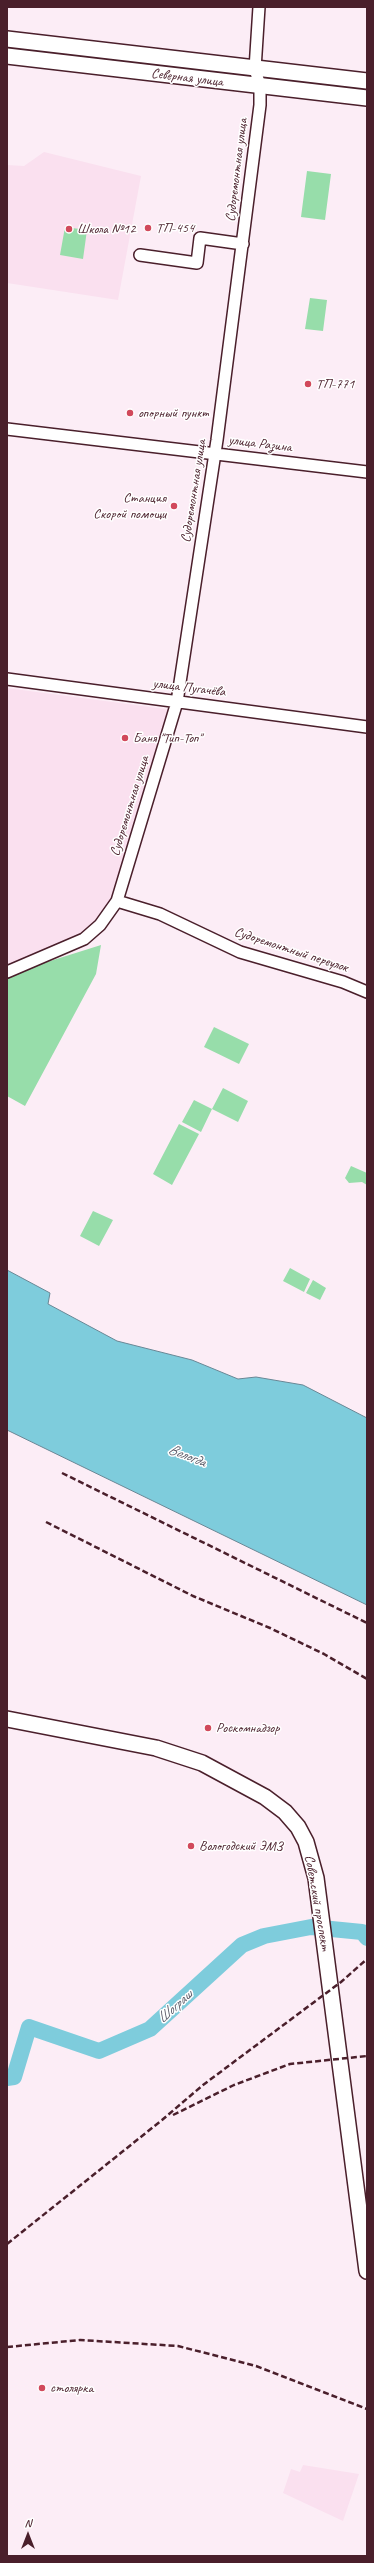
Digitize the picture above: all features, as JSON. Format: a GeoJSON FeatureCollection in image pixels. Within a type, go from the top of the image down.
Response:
{"type":"FeatureCollection","features":[{"type":"Feature","properties":{"kind":"street","name":"Судоремонтная улица"},"geometry":{"type":"LineString","coordinates":[[7,972],[84,939],[100,925],[117,901],[178,702],[215,454],[260,105],[260,86],[255,69],[260,7]]}},
{"type":"Feature","properties":{"kind":"street","name":"Северная улица"},"geometry":{"type":"LineString","coordinates":[[7,39],[367,81]]}},
{"type":"Feature","properties":{"kind":"street","name":"Северная улица"},"geometry":{"type":"LineString","coordinates":[[7,56],[367,98]]}},
{"type":"Feature","properties":{"kind":"street"},"geometry":{"type":"LineString","coordinates":[[140,255],[197,263],[200,238],[243,244]]}},
{"type":"Feature","properties":{"kind":"street","name":"улица Разина"},"geometry":{"type":"LineString","coordinates":[[7,429],[367,472]]}},
{"type":"Feature","properties":{"kind":"street","name":"улица Пугачёва"},"geometry":{"type":"LineString","coordinates":[[7,679],[367,727]]}},
{"type":"Feature","properties":{"kind":"street","name":"Судоремонтный переулок"},"geometry":{"type":"LineString","coordinates":[[117,901],[160,914],[240,952],[343,982],[367,992]]}},
{"type":"Feature","properties":{"kind":"street","name":"Советский проспект"},"geometry":{"type":"LineString","coordinates":[[7,1719],[162,1750],[202,1763],[247,1785],[285,1812],[298,1827],[311,1858],[320,1906],[338,2058],[367,2270]]}},
{"type":"Feature","properties":{"kind":"shaded area","name":"Школа №12"},"geometry":{"type":"Polygon","coordinates":[[[44,152],[141,176],[118,300],[7,283],[7,165],[24,166],[44,152]]]}},
{"type":"Feature","properties":{"kind":"shaded area"},"geometry":{"type":"Polygon","coordinates":[[[7,688],[173,710],[111,900],[94,922],[81,933],[7,966],[7,688]]]}},
{"type":"Feature","properties":{"kind":"shaded area"},"geometry":{"type":"Polygon","coordinates":[[[303,2465],[359,2474],[343,2521],[283,2493],[291,2469],[300,2472],[303,2465]]]}},
{"type":"Feature","properties":{"kind":"green space"},"geometry":{"type":"Polygon","coordinates":[[[307,171],[331,174],[325,220],[301,217],[307,171]]]}},
{"type":"Feature","properties":{"kind":"green space"},"geometry":{"type":"Polygon","coordinates":[[[65,227],[87,230],[83,259],[60,255],[65,227]]]}},
{"type":"Feature","properties":{"kind":"green space"},"geometry":{"type":"Polygon","coordinates":[[[310,298],[327,300],[323,331],[305,329],[310,298]]]}},
{"type":"Feature","properties":{"kind":"green space"},"geometry":{"type":"Polygon","coordinates":[[[101,945],[96,974],[25,1106],[7,1096],[7,978],[28,968],[101,945]]]}},
{"type":"Feature","properties":{"kind":"green space"},"geometry":{"type":"Polygon","coordinates":[[[214,1027],[249,1044],[239,1064],[204,1047],[214,1027]]]}},
{"type":"Feature","properties":{"kind":"green space"},"geometry":{"type":"Polygon","coordinates":[[[223,1088],[248,1101],[238,1122],[212,1109],[223,1088]]]}},
{"type":"Feature","properties":{"kind":"green space"},"geometry":{"type":"Polygon","coordinates":[[[194,1100],[212,1109],[201,1132],[182,1122],[194,1100]]]}},
{"type":"Feature","properties":{"kind":"green space"},"geometry":{"type":"Polygon","coordinates":[[[179,1124],[199,1134],[172,1185],[153,1174],[179,1124]]]}},
{"type":"Feature","properties":{"kind":"green space"},"geometry":{"type":"Polygon","coordinates":[[[351,1166],[367,1173],[367,1185],[362,1182],[349,1183],[345,1178],[351,1166]]]}},
{"type":"Feature","properties":{"kind":"green space"},"geometry":{"type":"Polygon","coordinates":[[[93,1211],[113,1220],[99,1246],[80,1236],[93,1211]]]}},
{"type":"Feature","properties":{"kind":"green space"},"geometry":{"type":"Polygon","coordinates":[[[290,1268],[310,1279],[304,1292],[283,1281],[290,1268]]]}},
{"type":"Feature","properties":{"kind":"green space"},"geometry":{"type":"Polygon","coordinates":[[[313,1280],[326,1288],[320,1300],[306,1293],[313,1280]]]}},
{"type":"Feature","properties":{"kind":"water","name":"Вологда"},"geometry":{"type":"Polygon","coordinates":[[[7,1270],[50,1293],[48,1304],[117,1341],[192,1360],[238,1379],[256,1377],[303,1385],[367,1418],[367,1605],[7,1430],[7,1270]]]}},
{"type":"Feature","properties":{"kind":"waterway","name":"Шограш"},"geometry":{"type":"LineString","coordinates":[[7,2078],[14,2077],[29,2027],[99,2051],[150,2029],[242,1945],[264,1936],[311,1927],[362,1932],[367,1938]]}},
{"type":"Feature","properties":{"kind":"railway"},"geometry":{"type":"LineString","coordinates":[[62,1473],[367,1623]]}},
{"type":"Feature","properties":{"kind":"railway"},"geometry":{"type":"LineString","coordinates":[[46,1522],[193,1596],[270,1628],[324,1654],[367,1679]]}},
{"type":"Feature","properties":{"kind":"railway"},"geometry":{"type":"LineString","coordinates":[[7,2244],[162,2120],[203,2085],[341,1982],[367,1959]]}},
{"type":"Feature","properties":{"kind":"railway"},"geometry":{"type":"LineString","coordinates":[[173,2115],[234,2085],[290,2064],[367,2056]]}},
{"type":"Feature","properties":{"kind":"railway"},"geometry":{"type":"LineString","coordinates":[[7,2347],[80,2340],[178,2346],[256,2366],[367,2409]]}},
{"type":"Feature","properties":{"kind":"place","name":"ТП-454"},"geometry":{"type":"Point","coordinates":[148,228]}},
{"type":"Feature","properties":{"kind":"place","name":"Школа №12"},"geometry":{"type":"Point","coordinates":[69,229]}},
{"type":"Feature","properties":{"kind":"place","name":"ТП-771"},"geometry":{"type":"Point","coordinates":[308,384]}},
{"type":"Feature","properties":{"kind":"place","name":"опорный пункт"},"geometry":{"type":"Point","coordinates":[130,413]}},
{"type":"Feature","properties":{"kind":"place","name":"Станция Скорой помощи"},"geometry":{"type":"Point","coordinates":[174,506]}},
{"type":"Feature","properties":{"kind":"place","name":"Баня \"Тип-Топ\""},"geometry":{"type":"Point","coordinates":[125,738]}},
{"type":"Feature","properties":{"kind":"place","name":"Роскомнадзор"},"geometry":{"type":"Point","coordinates":[208,1728]}},
{"type":"Feature","properties":{"kind":"place","name":"Вологодский ЭМЗ"},"geometry":{"type":"Point","coordinates":[191,1846]}},
{"type":"Feature","properties":{"kind":"place","name":"столярка"},"geometry":{"type":"Point","coordinates":[42,2388]}}]}
